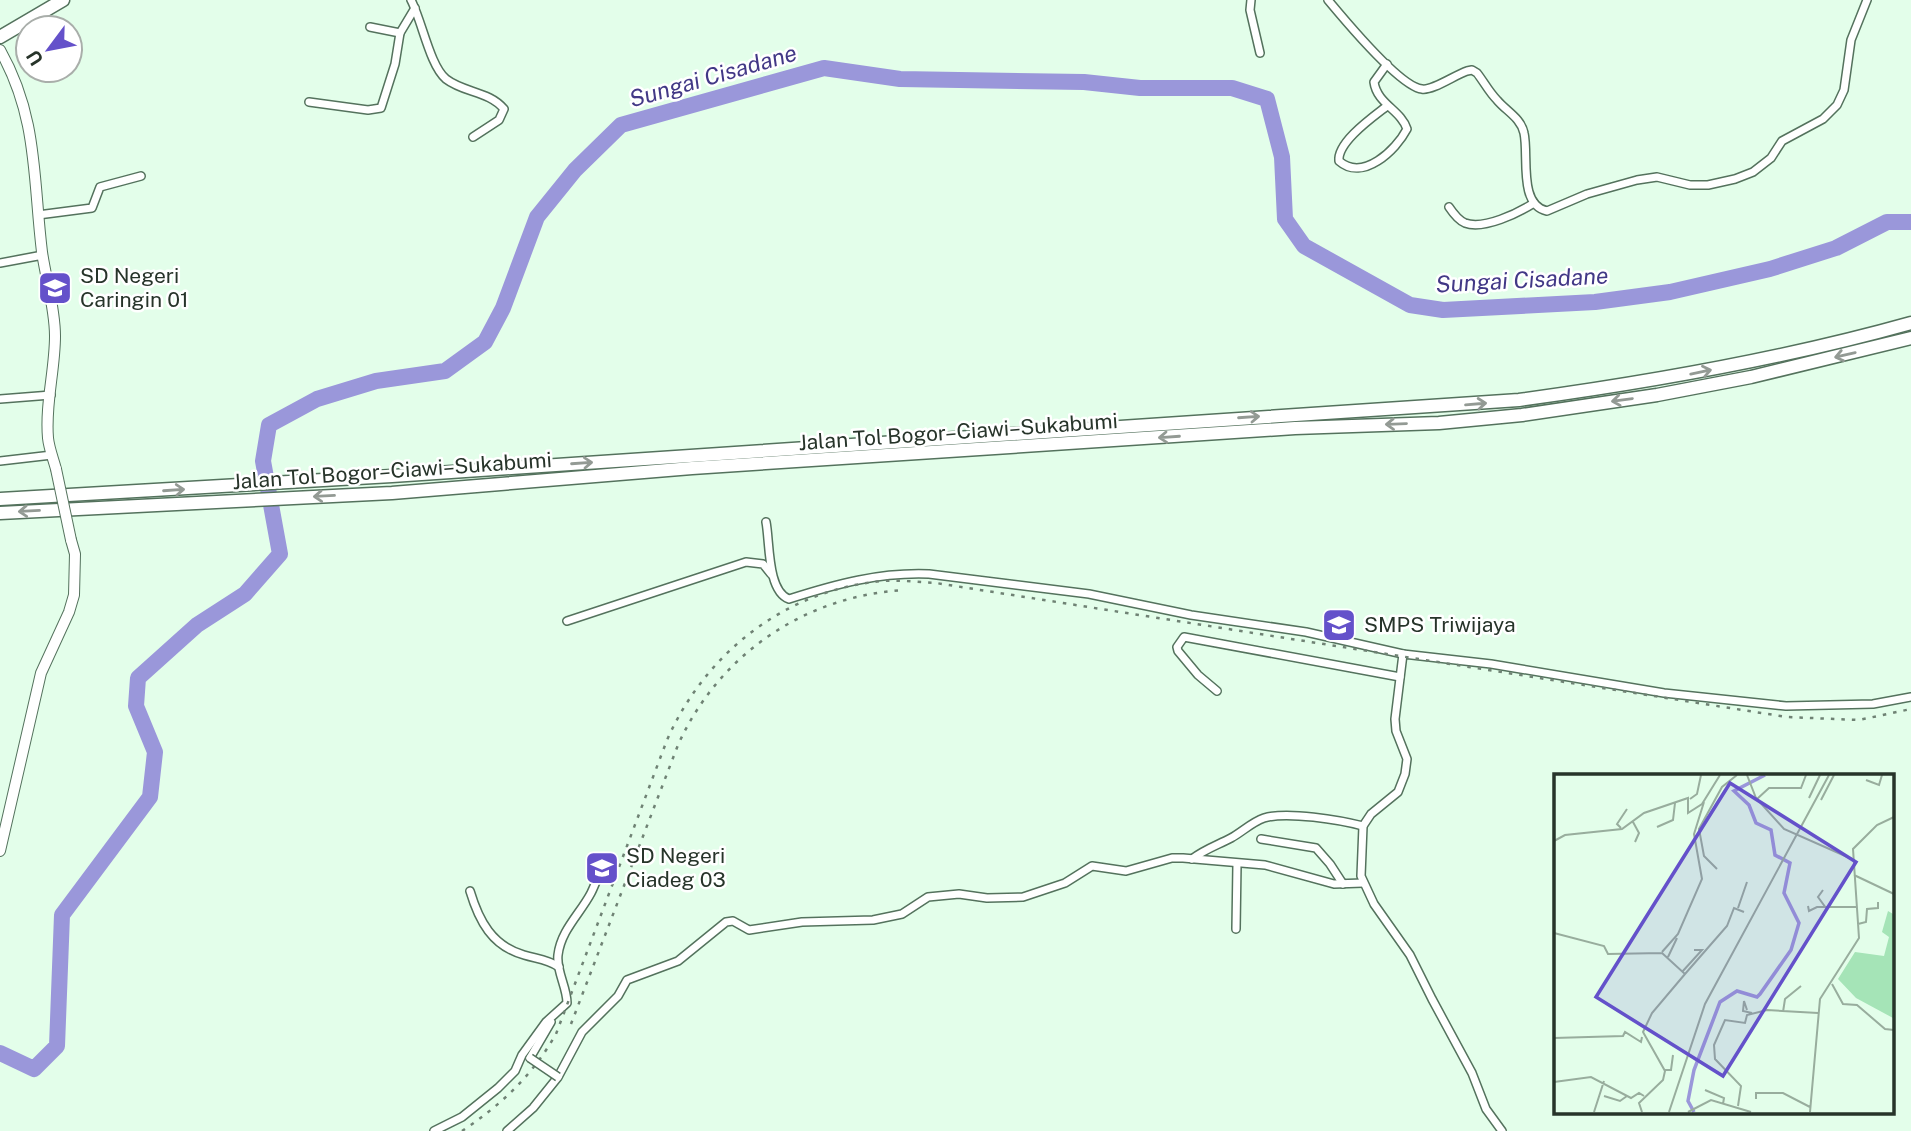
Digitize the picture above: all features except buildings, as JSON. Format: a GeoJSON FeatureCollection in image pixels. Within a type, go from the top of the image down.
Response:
{"type":"FeatureCollection","features":[{"type":"Feature","properties":{"kind":"highway"},"geometry":{"type":"LineString","coordinates":[[0,37],[63,0]]}},
{"type":"Feature","properties":{"kind":"highway","name":"Jalan Tol Bogor–Ciawi–Sukabumi"},"geometry":{"type":"LineString","coordinates":[[0,513],[392,476],[1519,400],[1653,382],[1870,335],[1911,323]]}},
{"type":"Feature","properties":{"kind":"highway","name":"Jalan Tol Bogor–Ciawi–Sukabumi"},"geometry":{"type":"LineString","coordinates":[[0,499],[106,501],[392,493],[692,468],[1295,428],[1439,423],[1522,415],[1657,396],[1751,377],[1911,338]]}},
{"type":"Feature","properties":{"kind":"street"},"geometry":{"type":"LineString","coordinates":[[1251,0],[1250,10],[1261,53]]}},
{"type":"Feature","properties":{"kind":"street"},"geometry":{"type":"LineString","coordinates":[[1328,0],[1356,34],[1414,86],[1423,90],[1466,71],[1477,73],[1498,102],[1522,127],[1528,187],[1534,203],[1547,212],[1587,194],[1637,180],[1657,177],[1690,185],[1707,185],[1754,172],[1772,158],[1783,141],[1823,119],[1838,105],[1844,90],[1851,40],[1867,0]]}},
{"type":"Feature","properties":{"kind":"street"},"geometry":{"type":"LineString","coordinates":[[309,102],[368,110],[381,108],[395,64],[400,33],[413,4]]}},
{"type":"Feature","properties":{"kind":"street"},"geometry":{"type":"LineString","coordinates":[[413,4],[435,62],[444,77],[494,99],[504,108],[499,120],[473,137]]}},
{"type":"Feature","properties":{"kind":"street"},"geometry":{"type":"LineString","coordinates":[[370,27],[400,33]]}},
{"type":"Feature","properties":{"kind":"street"},"geometry":{"type":"LineString","coordinates":[[0,50],[23,101],[30,130],[43,255],[55,323],[55,358],[48,426],[75,554],[74,595],[41,673],[0,851]]}},
{"type":"Feature","properties":{"kind":"street"},"geometry":{"type":"LineString","coordinates":[[1387,64],[1374,82],[1378,94],[1405,122],[1407,129],[1388,153],[1371,165],[1355,169],[1345,166],[1339,161],[1338,154],[1346,142],[1387,106]]}},
{"type":"Feature","properties":{"kind":"street"},"geometry":{"type":"LineString","coordinates":[[38,215],[92,208],[100,187],[141,176]]}},
{"type":"Feature","properties":{"kind":"street"},"geometry":{"type":"LineString","coordinates":[[1449,207],[1458,219],[1475,224],[1516,214],[1534,203]]}},
{"type":"Feature","properties":{"kind":"street"},"geometry":{"type":"LineString","coordinates":[[0,263],[43,255]]}},
{"type":"Feature","properties":{"kind":"street"},"geometry":{"type":"LineString","coordinates":[[0,399],[51,395]]}},
{"type":"Feature","properties":{"kind":"street"},"geometry":{"type":"LineString","coordinates":[[0,461],[52,455]]}},
{"type":"Feature","properties":{"kind":"street"},"geometry":{"type":"LineString","coordinates":[[766,522],[772,575]]}},
{"type":"Feature","properties":{"kind":"street"},"geometry":{"type":"LineString","coordinates":[[567,621],[746,562],[763,564],[785,599],[867,578],[910,573],[929,574],[1089,594],[1191,615],[1306,632],[1403,654],[1491,664],[1664,693],[1786,706],[1873,704],[1911,697]]}},
{"type":"Feature","properties":{"kind":"street"},"geometry":{"type":"LineString","coordinates":[[1217,691],[1198,675],[1178,651],[1177,647],[1184,637],[1400,677]]}},
{"type":"Feature","properties":{"kind":"street"},"geometry":{"type":"LineString","coordinates":[[1403,654],[1395,726],[1407,759],[1405,774],[1398,792],[1371,814],[1363,826],[1360,868],[1363,883],[1374,904],[1410,955],[1472,1073],[1486,1109],[1502,1131]]}},
{"type":"Feature","properties":{"kind":"street"},"geometry":{"type":"LineString","coordinates":[[1192,859],[1270,816],[1295,816],[1363,826]]}},
{"type":"Feature","properties":{"kind":"street"},"geometry":{"type":"LineString","coordinates":[[1261,839],[1316,848],[1343,884]]}},
{"type":"Feature","properties":{"kind":"street"},"geometry":{"type":"LineString","coordinates":[[508,1131],[533,1108],[558,1077],[582,1032],[618,996],[626,980],[678,961],[726,922],[733,921],[749,930],[802,922],[880,919],[902,914],[928,897],[959,894],[987,898],[1023,898],[1065,883],[1092,866],[1126,871],[1172,858],[1265,865],[1317,881],[1363,883]]}},
{"type":"Feature","properties":{"kind":"street"},"geometry":{"type":"LineString","coordinates":[[1236,929],[1237,864]]}},
{"type":"Feature","properties":{"kind":"street"},"geometry":{"type":"LineString","coordinates":[[434,1131],[462,1117],[498,1088],[515,1071],[546,1022],[567,1003],[567,992],[558,957],[562,940],[590,895],[602,868]]}},
{"type":"Feature","properties":{"kind":"street"},"geometry":{"type":"LineString","coordinates":[[470,891],[477,915],[488,932],[504,947],[549,960],[559,967]]}},
{"type":"Feature","properties":{"kind":"street"},"geometry":{"type":"LineString","coordinates":[[556,1013],[530,1058],[558,1077]]}},
{"type":"Feature","properties":{"kind":"waterway","name":"Sungai Cisadane"},"geometry":{"type":"LineString","coordinates":[[0,1053],[34,1069],[57,1046],[62,915],[150,797],[155,752],[136,706],[138,678],[197,625],[245,594],[280,554],[263,461],[269,425],[317,399],[376,381],[445,371],[485,342],[503,308],[537,217],[575,170],[621,125],[824,68],[900,79],[1084,82],[1140,88],[1232,88],[1267,99],[1282,157],[1285,219],[1304,246],[1410,305],[1443,310],[1595,302],[1670,292],[1770,269],[1836,248],[1887,222],[1911,222]]}},
{"type":"Feature","properties":{"kind":"railway"},"geometry":{"type":"LineString","coordinates":[[462,1131],[490,1111],[515,1088],[537,1063],[556,1034],[667,740],[683,708],[727,653],[753,631],[782,612],[813,597],[847,587],[882,581],[936,583],[1787,717],[1859,720],[1911,709]]}},
{"type":"Feature","properties":{"kind":"railway"},"geometry":{"type":"LineString","coordinates":[[571,1024],[678,745],[695,712],[717,683],[741,658],[769,636],[800,618],[833,604],[904,590]]}},
{"type":"Feature","properties":{"kind":"place","name":"SD Negeri Caringin 01"},"geometry":{"type":"Point","coordinates":[55,288]}},
{"type":"Feature","properties":{"kind":"place","name":"SMPS Triwijaya"},"geometry":{"type":"Point","coordinates":[1339,625]}},
{"type":"Feature","properties":{"kind":"place","name":"SD Negeri Ciadeg 03"},"geometry":{"type":"Point","coordinates":[602,868]}}]}
